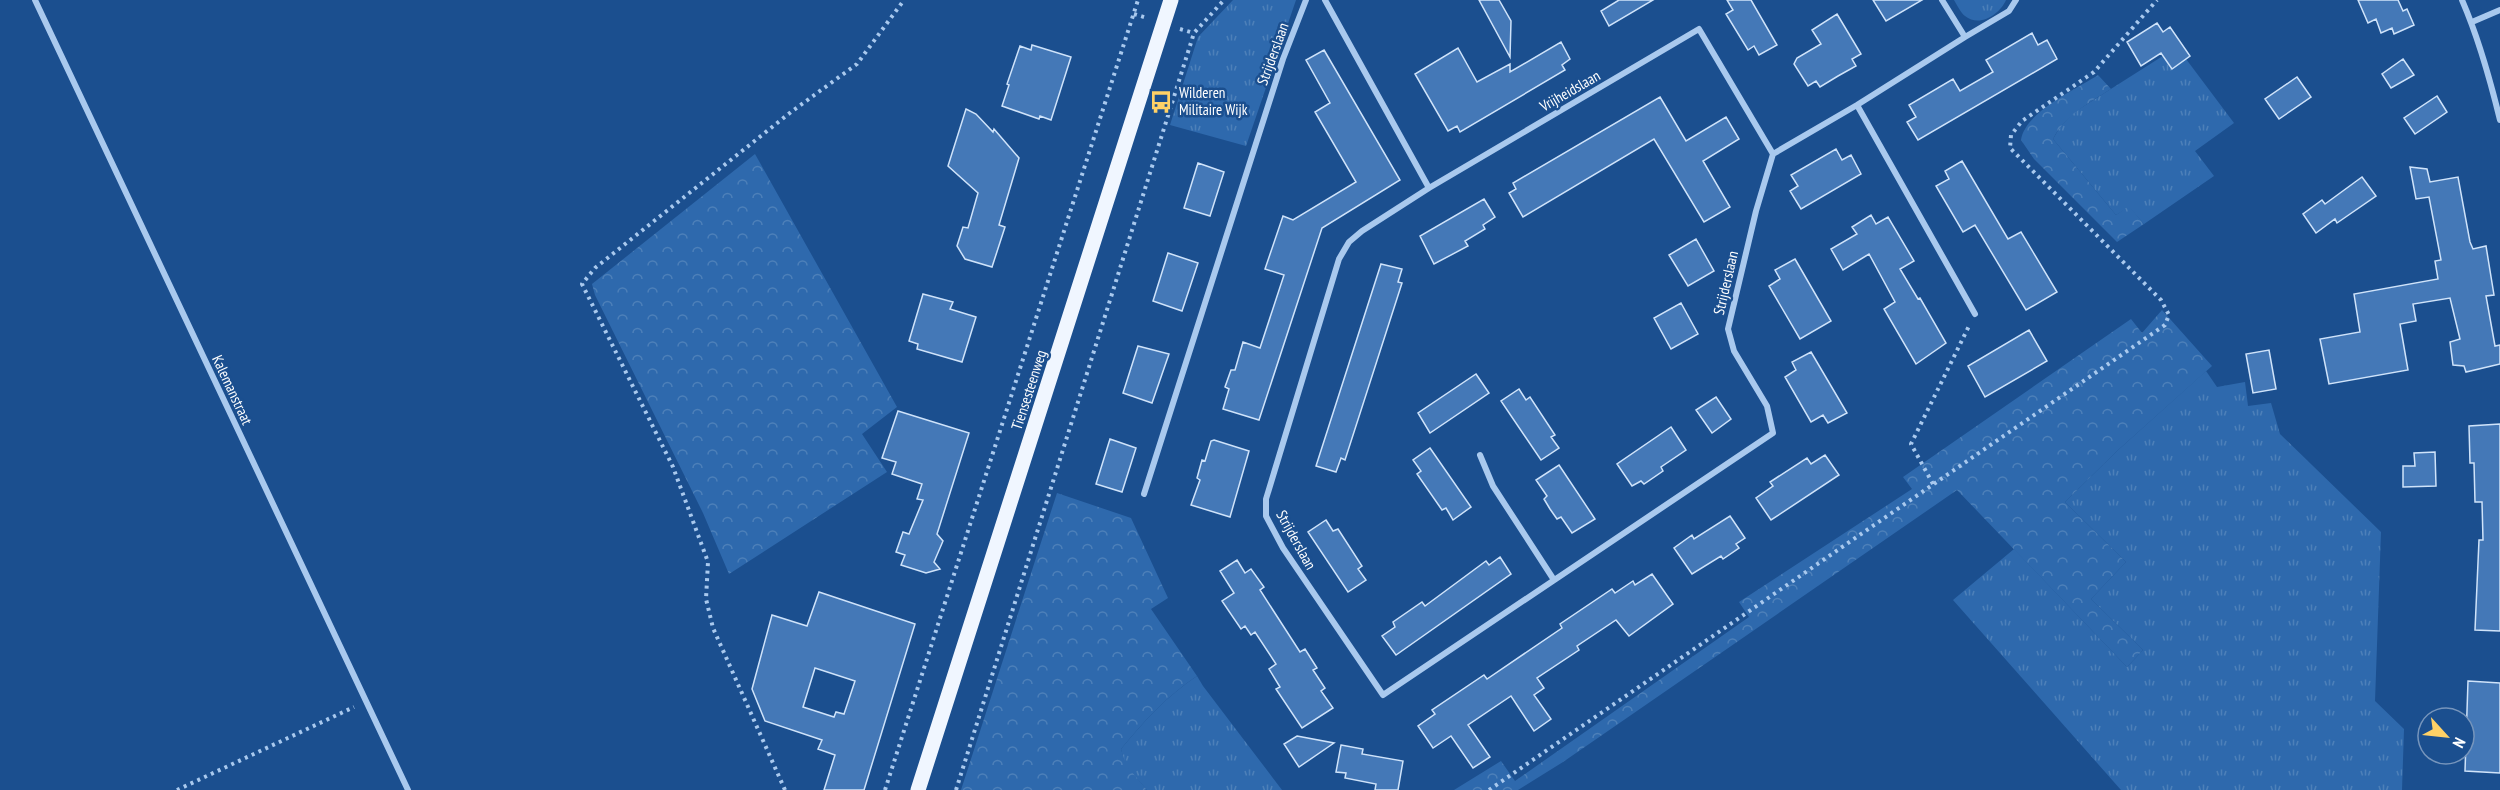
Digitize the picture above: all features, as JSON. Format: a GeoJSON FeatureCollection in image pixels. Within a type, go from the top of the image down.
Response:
{"type":"FeatureCollection","features":[{"type":"Feature","properties":{"kind":"main road","name":"Tiensesteenweg"},"geometry":{"type":"LineString","coordinates":[[918,790],[1171,0]]}},
{"type":"Feature","properties":{"kind":"street","name":"Kalemanstraat"},"geometry":{"type":"LineString","coordinates":[[36,0],[408,790]]}},
{"type":"Feature","properties":{"kind":"street","name":"Strijderslaan"},"geometry":{"type":"LineString","coordinates":[[1144,494],[1283,59],[1306,0]]}},
{"type":"Feature","properties":{"kind":"street"},"geometry":{"type":"LineString","coordinates":[[1325,0],[1429,188]]}},
{"type":"Feature","properties":{"kind":"street"},"geometry":{"type":"LineString","coordinates":[[1942,0],[1965,37]]}},
{"type":"Feature","properties":{"kind":"street"},"geometry":{"type":"LineString","coordinates":[[1773,154],[2009,11],[2016,0]]}},
{"type":"Feature","properties":{"kind":"street"},"geometry":{"type":"LineString","coordinates":[[2462,0],[2472,22],[2500,120]]}},
{"type":"Feature","properties":{"kind":"street"},"geometry":{"type":"LineString","coordinates":[[2472,22],[2500,10]]}},
{"type":"Feature","properties":{"kind":"street","name":"Vrijheidslaan"},"geometry":{"type":"LineString","coordinates":[[1429,188],[1699,29],[1773,154]]}},
{"type":"Feature","properties":{"kind":"street"},"geometry":{"type":"LineString","coordinates":[[1857,105],[1976,314]]}},
{"type":"Feature","properties":{"kind":"street","name":"Strijderslaan"},"geometry":{"type":"LineString","coordinates":[[1429,188],[1362,231],[1349,242],[1339,259],[1266,499],[1266,516],[1283,548],[1383,695],[1773,433],[1767,406],[1734,351],[1728,329],[1753,221],[1773,154]]}},
{"type":"Feature","properties":{"kind":"street"},"geometry":{"type":"LineString","coordinates":[[1480,455],[1493,486],[1554,580]]}},
{"type":"Feature","properties":{"kind":"path"},"geometry":{"type":"LineString","coordinates":[[785,790],[713,628],[706,600],[708,562],[673,468],[582,284],[595,268],[783,119],[857,64],[904,0]]}},
{"type":"Feature","properties":{"kind":"path"},"geometry":{"type":"LineString","coordinates":[[885,790],[1138,0]]}},
{"type":"Feature","properties":{"kind":"path"},"geometry":{"type":"LineString","coordinates":[[956,790],[1194,33],[1224,0]]}},
{"type":"Feature","properties":{"kind":"path"},"geometry":{"type":"LineString","coordinates":[[1489,790],[2164,325],[2169,315],[2161,300],[2010,148],[2011,135],[2022,122],[2094,72],[2157,0]]}},
{"type":"Feature","properties":{"kind":"path"},"geometry":{"type":"LineString","coordinates":[[1933,484],[1911,444],[1976,314]]}},
{"type":"Feature","properties":{"kind":"path"},"geometry":{"type":"LineString","coordinates":[[177,790],[365,701]]}},
{"type":"Feature","properties":{"kind":"green space"},"geometry":{"type":"Polygon","coordinates":[[[1233,0],[1296,0],[1246,146],[1170,125],[1198,37],[1233,0]]]}},
{"type":"Feature","properties":{"kind":"green space"},"geometry":{"type":"Polygon","coordinates":[[[1954,0],[2006,0],[1989,18],[1977,21],[1965,16],[1954,0]]]}},
{"type":"Feature","properties":{"kind":"green space"},"geometry":{"type":"Polygon","coordinates":[[[2177,47],[2234,123],[2195,151],[2214,176],[2144,224],[2129,207],[2116,215],[2053,139],[2073,113],[2177,47]]]}},
{"type":"Feature","properties":{"kind":"green space"},"geometry":{"type":"Polygon","coordinates":[[[2098,75],[2111,89],[2071,116],[2053,139],[2116,215],[2129,206],[2144,224],[2117,242],[2034,159],[2021,140],[2031,120],[2041,111],[2098,75]]]}},
{"type":"Feature","properties":{"kind":"green space"},"geometry":{"type":"Polygon","coordinates":[[[755,154],[897,407],[862,434],[887,472],[729,574],[703,513],[595,295],[592,284],[755,154]]]}},
{"type":"Feature","properties":{"kind":"green space"},"geometry":{"type":"Polygon","coordinates":[[[2162,310],[2212,366],[2117,451],[2065,502],[2126,562],[2091,599],[2143,650],[2127,667],[1957,490],[1563,762],[1518,790],[1454,790],[1501,761],[1515,781],[1749,617],[1739,602],[1912,489],[1903,477],[2131,319],[2142,333],[2162,310]]]}},
{"type":"Feature","properties":{"kind":"green space"},"geometry":{"type":"Polygon","coordinates":[[[2206,371],[2217,387],[2245,382],[2248,406],[2271,403],[2280,434],[2381,532],[2375,701],[2404,729],[2402,790],[2121,790],[1953,600],[2014,549],[2127,667],[2143,650],[2091,599],[2126,562],[2065,502],[2117,451],[2206,371]]]}},
{"type":"Feature","properties":{"kind":"green space"},"geometry":{"type":"Polygon","coordinates":[[[1057,493],[1131,518],[1168,598],[1151,609],[1197,676],[1156,710],[1121,749],[1126,765],[1147,790],[961,790],[1057,493]]]}},
{"type":"Feature","properties":{"kind":"green space"},"geometry":{"type":"Polygon","coordinates":[[[1197,676],[1282,790],[1147,790],[1125,765],[1121,749],[1156,709],[1197,676]]]}},
{"type":"Feature","properties":{"kind":"building"},"geometry":{"type":"Polygon","coordinates":[[[1479,0],[1499,0],[1511,21],[1510,57],[1479,0]]]}},
{"type":"Feature","properties":{"kind":"building"},"geometry":{"type":"Polygon","coordinates":[[[1619,0],[1653,0],[1609,26],[1601,11],[1619,0]]]}},
{"type":"Feature","properties":{"kind":"building"},"geometry":{"type":"Polygon","coordinates":[[[1727,0],[1751,0],[1777,45],[1759,55],[1754,46],[1748,50],[1726,14],[1733,10],[1727,0]]]}},
{"type":"Feature","properties":{"kind":"building"},"geometry":{"type":"Polygon","coordinates":[[[1873,0],[1922,0],[1886,21],[1873,0]]]}},
{"type":"Feature","properties":{"kind":"building"},"geometry":{"type":"Polygon","coordinates":[[[2358,0],[2398,0],[2403,11],[2407,9],[2414,25],[2394,34],[2392,28],[2381,33],[2376,19],[2368,23],[2358,0]]]}},
{"type":"Feature","properties":{"kind":"building"},"geometry":{"type":"Polygon","coordinates":[[[1837,14],[1861,54],[1852,59],[1856,66],[1820,87],[1816,81],[1808,86],[1794,64],[1797,58],[1821,44],[1812,30],[1837,14]]]}},
{"type":"Feature","properties":{"kind":"building"},"geometry":{"type":"Polygon","coordinates":[[[2157,23],[2163,32],[2170,27],[2190,56],[2172,69],[2161,53],[2141,66],[2127,42],[2157,23]]]}},
{"type":"Feature","properties":{"kind":"building"},"geometry":{"type":"Polygon","coordinates":[[[2032,33],[2038,45],[2047,40],[2057,59],[1918,140],[1907,122],[1916,117],[1909,105],[1953,79],[1960,91],[1993,72],[1986,60],[2032,33]]]}},
{"type":"Feature","properties":{"kind":"building"},"geometry":{"type":"Polygon","coordinates":[[[1561,42],[1570,59],[1562,65],[1565,70],[1460,132],[1457,126],[1448,131],[1415,74],[1458,48],[1477,82],[1510,64],[1510,72],[1561,42]]]}},
{"type":"Feature","properties":{"kind":"building"},"geometry":{"type":"Polygon","coordinates":[[[1032,45],[1071,57],[1051,120],[1040,116],[1039,119],[1002,106],[1020,46],[1031,50],[1032,45]]]}},
{"type":"Feature","properties":{"kind":"building"},"geometry":{"type":"Polygon","coordinates":[[[1324,50],[1400,180],[1322,228],[1259,420],[1223,409],[1229,389],[1225,387],[1231,370],[1235,370],[1243,342],[1260,348],[1284,275],[1265,269],[1283,216],[1293,220],[1356,182],[1315,112],[1330,103],[1306,60],[1324,50]]]}},
{"type":"Feature","properties":{"kind":"building"},"geometry":{"type":"Polygon","coordinates":[[[2403,59],[2414,75],[2391,88],[2382,74],[2403,59]]]}},
{"type":"Feature","properties":{"kind":"building"},"geometry":{"type":"Polygon","coordinates":[[[2297,77],[2311,97],[2279,119],[2265,99],[2297,77]]]}},
{"type":"Feature","properties":{"kind":"building"},"geometry":{"type":"Polygon","coordinates":[[[2437,96],[2447,112],[2415,134],[2404,118],[2437,96]]]}},
{"type":"Feature","properties":{"kind":"building"},"geometry":{"type":"Polygon","coordinates":[[[1660,97],[1686,141],[1726,117],[1739,139],[1703,161],[1730,207],[1704,222],[1654,139],[1523,217],[1509,193],[1516,189],[1513,183],[1660,97]]]}},
{"type":"Feature","properties":{"kind":"building"},"geometry":{"type":"Polygon","coordinates":[[[966,109],[976,114],[993,132],[994,129],[1019,158],[999,225],[1005,227],[992,267],[965,259],[957,246],[963,227],[968,228],[978,193],[948,166],[966,109]]]}},
{"type":"Feature","properties":{"kind":"building"},"geometry":{"type":"Polygon","coordinates":[[[1836,149],[1842,160],[1851,155],[1861,174],[1801,209],[1790,191],[1798,186],[1791,175],[1836,149]]]}},
{"type":"Feature","properties":{"kind":"building"},"geometry":{"type":"Polygon","coordinates":[[[1962,161],[2008,239],[2021,232],[2057,292],[2026,310],[1975,225],[1963,232],[1936,186],[1949,179],[1945,171],[1962,161]]]}},
{"type":"Feature","properties":{"kind":"building"},"geometry":{"type":"Polygon","coordinates":[[[1198,163],[1224,172],[1210,216],[1184,208],[1198,163]]]}},
{"type":"Feature","properties":{"kind":"building"},"geometry":{"type":"Polygon","coordinates":[[[2410,167],[2427,169],[2430,182],[2458,177],[2470,242],[2473,249],[2486,246],[2494,295],[2486,296],[2495,346],[2500,345],[2500,364],[2466,372],[2464,366],[2453,365],[2450,342],[2460,339],[2450,298],[2413,304],[2416,321],[2400,324],[2408,370],[2329,384],[2320,339],[2360,332],[2354,294],[2438,279],[2435,261],[2441,260],[2429,197],[2416,199],[2410,167]]]}},
{"type":"Feature","properties":{"kind":"building"},"geometry":{"type":"Polygon","coordinates":[[[2362,177],[2376,196],[2337,223],[2335,219],[2316,233],[2303,214],[2322,200],[2325,204],[2362,177]]]}},
{"type":"Feature","properties":{"kind":"building"},"geometry":{"type":"Polygon","coordinates":[[[1484,199],[1495,217],[1483,225],[1485,229],[1465,241],[1468,246],[1434,264],[1420,236],[1484,199]]]}},
{"type":"Feature","properties":{"kind":"building"},"geometry":{"type":"Polygon","coordinates":[[[1871,215],[1876,224],[1888,217],[1914,261],[1900,269],[1946,343],[1916,364],[1884,309],[1895,302],[1869,254],[1843,270],[1831,249],[1857,234],[1852,227],[1871,215]]]}},
{"type":"Feature","properties":{"kind":"building"},"geometry":{"type":"Polygon","coordinates":[[[1696,239],[1714,271],[1688,286],[1669,255],[1696,239]]]}},
{"type":"Feature","properties":{"kind":"building"},"geometry":{"type":"Polygon","coordinates":[[[1168,253],[1198,263],[1182,311],[1153,301],[1168,253]]]}},
{"type":"Feature","properties":{"kind":"building"},"geometry":{"type":"Polygon","coordinates":[[[1795,259],[1831,321],[1800,339],[1769,286],[1780,279],[1775,270],[1795,259]]]}},
{"type":"Feature","properties":{"kind":"building"},"geometry":{"type":"Polygon","coordinates":[[[1381,264],[1402,269],[1398,282],[1402,283],[1345,460],[1341,458],[1336,472],[1316,466],[1381,264]]]}},
{"type":"Feature","properties":{"kind":"building"},"geometry":{"type":"Polygon","coordinates":[[[923,294],[953,302],[950,309],[976,317],[962,362],[917,349],[918,344],[909,341],[923,294]]]}},
{"type":"Feature","properties":{"kind":"building"},"geometry":{"type":"Polygon","coordinates":[[[1681,303],[1698,334],[1671,349],[1654,318],[1681,303]]]}},
{"type":"Feature","properties":{"kind":"building"},"geometry":{"type":"Polygon","coordinates":[[[2029,330],[2047,361],[1985,397],[1968,366],[2029,330]]]}},
{"type":"Feature","properties":{"kind":"building"},"geometry":{"type":"Polygon","coordinates":[[[1138,346],[1169,354],[1152,403],[1123,393],[1138,346]]]}},
{"type":"Feature","properties":{"kind":"building"},"geometry":{"type":"Polygon","coordinates":[[[2269,350],[2276,389],[2253,393],[2246,354],[2269,350]]]}},
{"type":"Feature","properties":{"kind":"building"},"geometry":{"type":"Polygon","coordinates":[[[1811,352],[1847,413],[1828,423],[1823,415],[1811,422],[1785,377],[1796,370],[1792,362],[1811,352]]]}},
{"type":"Feature","properties":{"kind":"building"},"geometry":{"type":"Polygon","coordinates":[[[1476,374],[1489,393],[1430,433],[1418,413],[1476,374]]]}},
{"type":"Feature","properties":{"kind":"building"},"geometry":{"type":"Polygon","coordinates":[[[1519,389],[1526,400],[1530,397],[1555,435],[1551,437],[1559,448],[1541,460],[1501,401],[1519,389]]]}},
{"type":"Feature","properties":{"kind":"building"},"geometry":{"type":"Polygon","coordinates":[[[1716,397],[1731,419],[1712,433],[1696,410],[1716,397]]]}},
{"type":"Feature","properties":{"kind":"building"},"geometry":{"type":"Polygon","coordinates":[[[898,411],[969,433],[937,534],[943,541],[934,562],[940,569],[926,573],[901,565],[905,555],[896,552],[903,532],[909,534],[923,500],[917,499],[922,484],[892,474],[896,462],[882,458],[898,411]]]}},
{"type":"Feature","properties":{"kind":"building"},"geometry":{"type":"Polygon","coordinates":[[[2500,424],[2500,631],[2475,630],[2479,540],[2483,540],[2482,502],[2475,502],[2474,463],[2470,463],[2469,426],[2500,424]]]}},
{"type":"Feature","properties":{"kind":"building"},"geometry":{"type":"Polygon","coordinates":[[[1671,427],[1686,450],[1661,467],[1663,471],[1644,484],[1641,481],[1632,486],[1617,464],[1671,427]]]}},
{"type":"Feature","properties":{"kind":"building"},"geometry":{"type":"Polygon","coordinates":[[[1110,439],[1136,448],[1122,492],[1096,484],[1110,439]]]}},
{"type":"Feature","properties":{"kind":"building"},"geometry":{"type":"Polygon","coordinates":[[[1211,441],[1249,451],[1230,517],[1191,505],[1200,480],[1197,478],[1202,460],[1205,461],[1211,441]]]}},
{"type":"Feature","properties":{"kind":"building"},"geometry":{"type":"Polygon","coordinates":[[[1430,448],[1471,507],[1453,520],[1446,508],[1442,510],[1417,474],[1421,471],[1413,460],[1430,448]]]}},
{"type":"Feature","properties":{"kind":"building"},"geometry":{"type":"Polygon","coordinates":[[[2435,452],[2436,486],[2403,487],[2403,466],[2415,466],[2414,453],[2435,452]]]}},
{"type":"Feature","properties":{"kind":"building"},"geometry":{"type":"Polygon","coordinates":[[[1825,455],[1839,475],[1771,520],[1756,498],[1773,486],[1770,482],[1807,458],[1811,464],[1825,455]]]}},
{"type":"Feature","properties":{"kind":"building"},"geometry":{"type":"Polygon","coordinates":[[[1559,465],[1595,519],[1572,533],[1561,517],[1557,519],[1550,509],[1544,499],[1547,496],[1536,480],[1559,465]]]}},
{"type":"Feature","properties":{"kind":"building"},"geometry":{"type":"Polygon","coordinates":[[[1730,516],[1745,538],[1736,544],[1739,548],[1723,559],[1721,556],[1692,574],[1674,548],[1692,535],[1694,539],[1730,516]]]}},
{"type":"Feature","properties":{"kind":"building"},"geometry":{"type":"Polygon","coordinates":[[[1326,520],[1333,531],[1338,529],[1362,566],[1358,569],[1366,580],[1348,592],[1308,532],[1326,520]]]}},
{"type":"Feature","properties":{"kind":"building"},"geometry":{"type":"Polygon","coordinates":[[[1500,557],[1511,574],[1396,655],[1382,636],[1395,627],[1393,622],[1422,602],[1425,606],[1486,561],[1489,565],[1500,557]]]}},
{"type":"Feature","properties":{"kind":"building"},"geometry":{"type":"Polygon","coordinates":[[[1237,560],[1245,573],[1251,569],[1264,587],[1260,590],[1300,652],[1305,649],[1317,668],[1313,670],[1325,688],[1321,691],[1333,708],[1302,728],[1276,689],[1280,687],[1269,669],[1276,664],[1255,632],[1251,635],[1245,626],[1241,629],[1222,601],[1234,593],[1220,571],[1237,560]]]}},
{"type":"Feature","properties":{"kind":"building"},"geometry":{"type":"Polygon","coordinates":[[[1652,574],[1673,604],[1629,636],[1616,620],[1577,646],[1579,650],[1537,678],[1544,688],[1534,695],[1551,719],[1534,731],[1511,696],[1468,725],[1490,757],[1473,768],[1451,736],[1433,748],[1418,726],[1435,714],[1432,710],[1484,675],[1487,679],[1562,628],[1560,624],[1612,589],[1615,593],[1633,581],[1635,585],[1652,574]]]}},
{"type":"Feature","properties":{"kind":"building"},"geometry":{"type":"Polygon","coordinates":[[[819,592],[915,624],[864,790],[824,790],[835,755],[818,749],[822,740],[765,721],[752,689],[772,615],[807,626],[819,592]],[[815,668],[803,707],[834,717],[836,712],[844,714],[855,681],[815,668]]]}},
{"type":"Feature","properties":{"kind":"building"},"geometry":{"type":"Polygon","coordinates":[[[2468,681],[2500,683],[2500,773],[2465,771],[2465,766],[2476,766],[2476,706],[2467,706],[2468,681]]]}},
{"type":"Feature","properties":{"kind":"building"},"geometry":{"type":"Polygon","coordinates":[[[1297,736],[1334,743],[1299,767],[1284,744],[1297,736]]]}},
{"type":"Feature","properties":{"kind":"building"},"geometry":{"type":"Polygon","coordinates":[[[1341,745],[1363,749],[1362,754],[1403,761],[1398,790],[1375,790],[1376,784],[1345,778],[1346,773],[1336,772],[1341,745]]]}},
{"type":"Feature","properties":{"kind":"place","name":"Wilderen Militaire Wijk"},"geometry":{"type":"Point","coordinates":[1161,102]}}]}
